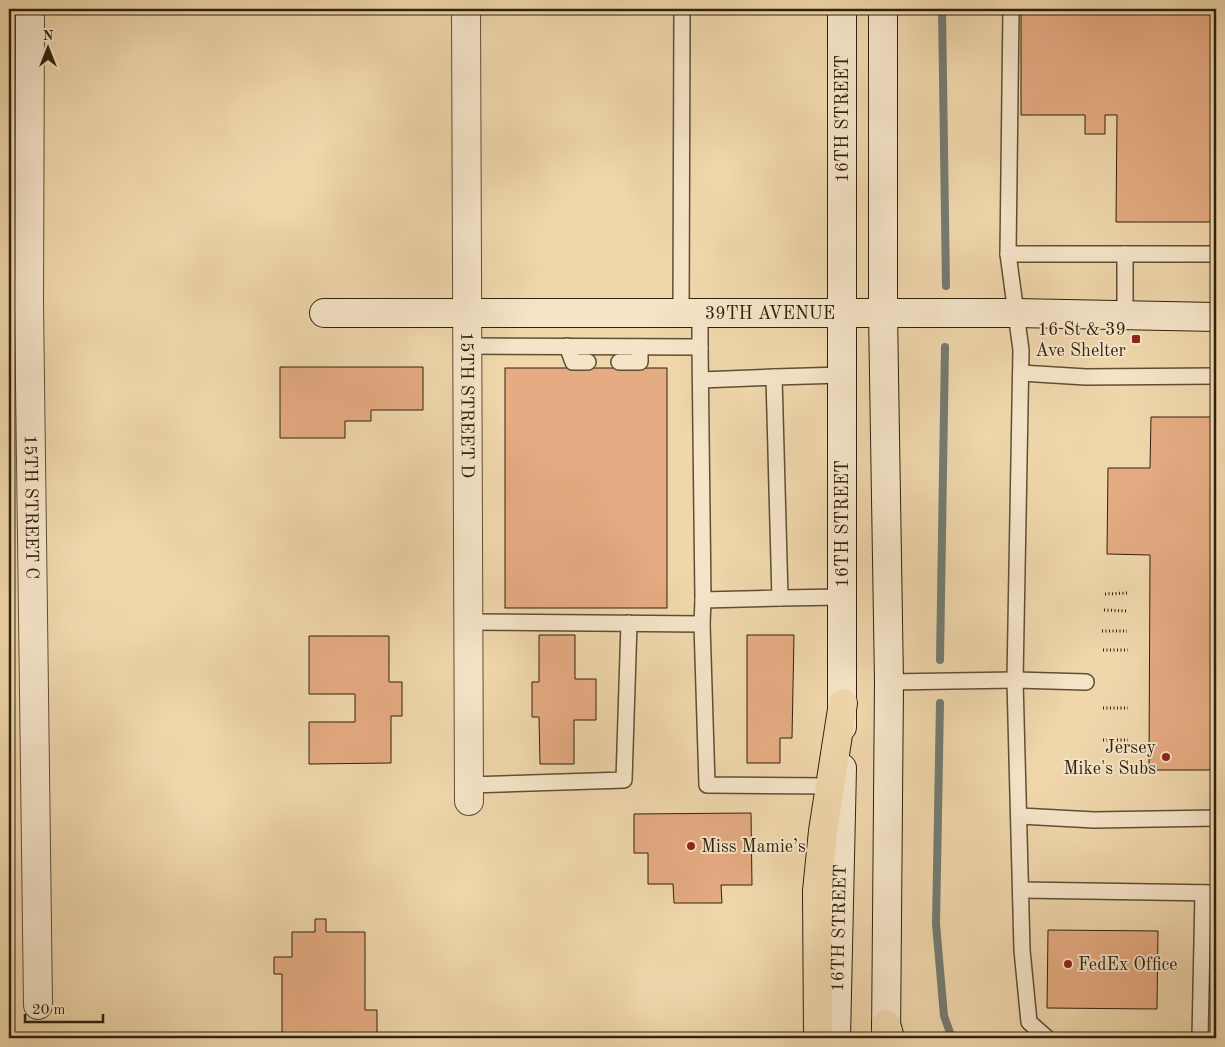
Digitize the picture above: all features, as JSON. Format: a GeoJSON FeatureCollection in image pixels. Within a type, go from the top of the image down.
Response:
{"type":"FeatureCollection","features":[{"type":"Feature","properties":{"kind":"highway"},"geometry":{"type":"LineString","coordinates":[[818,1038],[818,891],[823,831],[842,703]]}},
{"type":"Feature","properties":{"kind":"street","name":"15TH STREET C"},"geometry":{"type":"LineString","coordinates":[[30,9],[19,303],[38,1004]]}},
{"type":"Feature","properties":{"kind":"street","name":"15TH STREET D"},"geometry":{"type":"LineString","coordinates":[[466,9],[468,793]]}},
{"type":"Feature","properties":{"kind":"street","name":"16TH STREET"},"geometry":{"type":"LineString","coordinates":[[836,1038],[842,703],[842,9]]}},
{"type":"Feature","properties":{"kind":"street"},"geometry":{"type":"LineString","coordinates":[[883,9],[883,313],[889,682],[887,1034]]}},
{"type":"Feature","properties":{"kind":"street","name":"39TH AVENUE"},"geometry":{"type":"LineString","coordinates":[[324,313],[691,315],[1014,313],[1216,317]]}},
{"type":"Feature","properties":{"kind":"lane"},"geometry":{"type":"LineString","coordinates":[[682,9],[691,315],[700,348],[702,624],[707,785],[830,786]]}},
{"type":"Feature","properties":{"kind":"lane"},"geometry":{"type":"LineString","coordinates":[[1011,9],[1008,254],[1014,313],[1021,350],[1015,680],[1022,950],[1028,1022],[1047,1038]]}},
{"type":"Feature","properties":{"kind":"lane"},"geometry":{"type":"LineString","coordinates":[[1008,254],[1216,254]]}},
{"type":"Feature","properties":{"kind":"lane"},"geometry":{"type":"LineString","coordinates":[[1125,254],[1125,316]]}},
{"type":"Feature","properties":{"kind":"lane"},"geometry":{"type":"LineString","coordinates":[[467,346],[700,348]]}},
{"type":"Feature","properties":{"kind":"lane"},"geometry":{"type":"LineString","coordinates":[[568,346],[573,362],[588,362]]}},
{"type":"Feature","properties":{"kind":"lane"},"geometry":{"type":"LineString","coordinates":[[619,362],[640,362],[640,347]]}},
{"type":"Feature","properties":{"kind":"lane"},"geometry":{"type":"LineString","coordinates":[[1021,373],[1086,376],[1216,376]]}},
{"type":"Feature","properties":{"kind":"lane"},"geometry":{"type":"LineString","coordinates":[[701,380],[842,375]]}},
{"type":"Feature","properties":{"kind":"lane"},"geometry":{"type":"LineString","coordinates":[[774,376],[780,598]]}},
{"type":"Feature","properties":{"kind":"lane"},"geometry":{"type":"LineString","coordinates":[[703,600],[842,597]]}},
{"type":"Feature","properties":{"kind":"lane"},"geometry":{"type":"LineString","coordinates":[[468,622],[702,624]]}},
{"type":"Feature","properties":{"kind":"lane"},"geometry":{"type":"LineString","coordinates":[[468,793],[624,780],[629,624]]}},
{"type":"Feature","properties":{"kind":"lane"},"geometry":{"type":"LineString","coordinates":[[889,682],[1015,680],[1086,682]]}},
{"type":"Feature","properties":{"kind":"lane"},"geometry":{"type":"LineString","coordinates":[[1020,816],[1094,820],[1216,818]]}},
{"type":"Feature","properties":{"kind":"lane"},"geometry":{"type":"LineString","coordinates":[[1021,890],[1209,893],[1200,1038]]}},
{"type":"Feature","properties":{"kind":"path"},"geometry":{"type":"LineString","coordinates":[[1105,594],[1127,593]]}},
{"type":"Feature","properties":{"kind":"path"},"geometry":{"type":"LineString","coordinates":[[1104,610],[1128,611]]}},
{"type":"Feature","properties":{"kind":"path"},"geometry":{"type":"LineString","coordinates":[[1102,631],[1128,631]]}},
{"type":"Feature","properties":{"kind":"path"},"geometry":{"type":"LineString","coordinates":[[1103,650],[1128,650]]}},
{"type":"Feature","properties":{"kind":"path"},"geometry":{"type":"LineString","coordinates":[[1103,708],[1128,708]]}},
{"type":"Feature","properties":{"kind":"path"},"geometry":{"type":"LineString","coordinates":[[1103,740],[1128,740]]}},
{"type":"Feature","properties":{"kind":"building"},"geometry":{"type":"Polygon","coordinates":[[[1114,9],[1216,9],[1216,222],[1116,222],[1117,115],[1105,115],[1105,134],[1085,134],[1085,115],[1021,115],[1021,10],[1114,11],[1114,9]]]}},
{"type":"Feature","properties":{"kind":"building"},"geometry":{"type":"Polygon","coordinates":[[[280,367],[423,367],[423,410],[371,410],[371,421],[345,421],[345,438],[280,438],[280,367]]]}},
{"type":"Feature","properties":{"kind":"building"},"geometry":{"type":"Polygon","coordinates":[[[505,368],[667,368],[667,608],[505,608],[505,368]]]}},
{"type":"Feature","properties":{"kind":"building"},"geometry":{"type":"Polygon","coordinates":[[[1151,417],[1216,417],[1216,770],[1149,770],[1150,555],[1107,554],[1108,468],[1150,468],[1151,417]]]}},
{"type":"Feature","properties":{"kind":"building"},"geometry":{"type":"Polygon","coordinates":[[[539,635],[575,635],[575,679],[596,679],[596,720],[574,720],[574,764],[540,764],[539,717],[532,717],[532,682],[539,682],[539,635]]]}},
{"type":"Feature","properties":{"kind":"building"},"geometry":{"type":"Polygon","coordinates":[[[747,635],[794,635],[792,738],[780,738],[780,763],[747,763],[747,635]]]}},
{"type":"Feature","properties":{"kind":"building"},"geometry":{"type":"Polygon","coordinates":[[[309,636],[389,636],[389,682],[402,682],[402,716],[391,716],[391,763],[309,764],[309,722],[355,722],[355,694],[309,694],[309,636]]]}},
{"type":"Feature","properties":{"kind":"building"},"geometry":{"type":"Polygon","coordinates":[[[751,813],[752,885],[721,885],[722,903],[674,903],[673,884],[648,884],[648,853],[634,853],[634,814],[751,813]]]}},
{"type":"Feature","properties":{"kind":"building"},"geometry":{"type":"Polygon","coordinates":[[[315,919],[326,919],[326,932],[365,932],[365,1010],[377,1010],[377,1038],[282,1038],[282,974],[274,974],[274,957],[292,957],[292,932],[315,932],[315,919]]]}},
{"type":"Feature","properties":{"kind":"building"},"geometry":{"type":"Polygon","coordinates":[[[1048,930],[1158,931],[1157,1009],[1047,1008],[1048,930]]]}},
{"type":"Feature","properties":{"kind":"waterway"},"geometry":{"type":"LineString","coordinates":[[942,9],[946,286]]}},
{"type":"Feature","properties":{"kind":"waterway"},"geometry":{"type":"LineString","coordinates":[[940,660],[945,347]]}},
{"type":"Feature","properties":{"kind":"waterway"},"geometry":{"type":"LineString","coordinates":[[940,703],[936,924],[944,1016],[952,1038]]}},
{"type":"Feature","properties":{"kind":"place","name":"16 St & 39 Ave Shelter"},"geometry":{"type":"Point","coordinates":[1136,339]}},
{"type":"Feature","properties":{"kind":"place","name":"Jersey Mike's Subs"},"geometry":{"type":"Point","coordinates":[1166,757]}},
{"type":"Feature","properties":{"kind":"place","name":"Miss Mamie’s"},"geometry":{"type":"Point","coordinates":[691,846]}},
{"type":"Feature","properties":{"kind":"place","name":"FedEx Office"},"geometry":{"type":"Point","coordinates":[1068,964]}}]}
